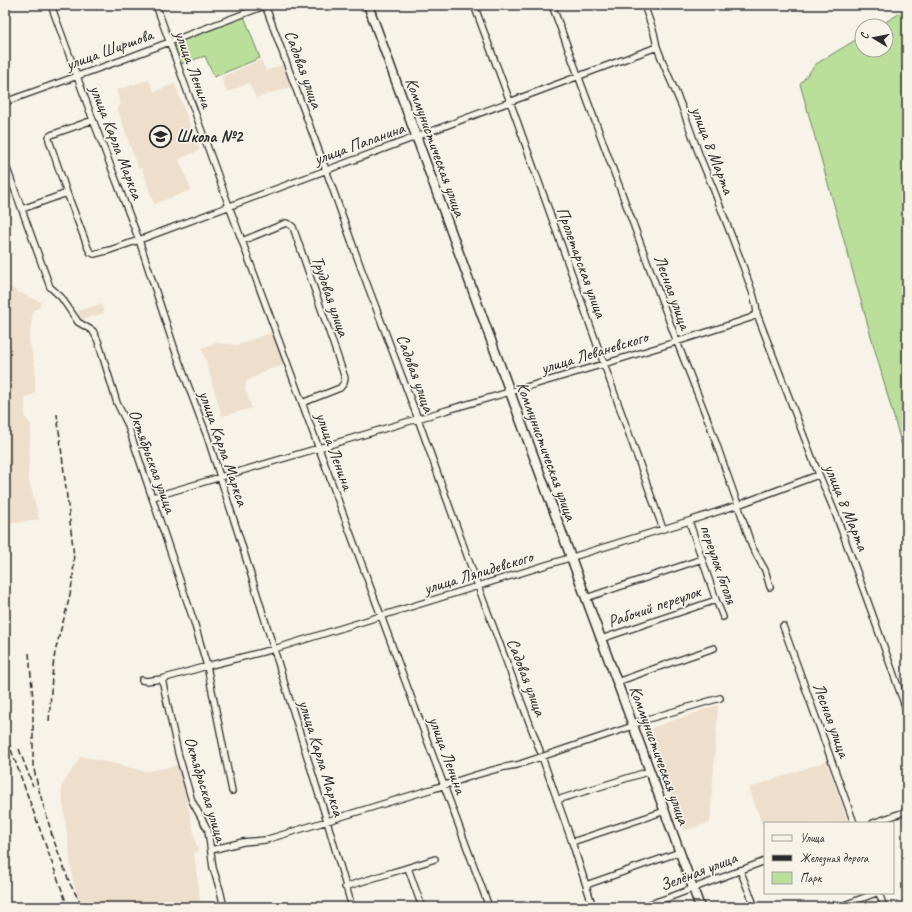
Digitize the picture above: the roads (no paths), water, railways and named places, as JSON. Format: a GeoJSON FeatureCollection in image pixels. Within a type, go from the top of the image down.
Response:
{"type":"FeatureCollection","features":[{"type":"Feature","properties":{"kind":"street","name":"улица Карла Маркса"},"geometry":{"type":"LineString","coordinates":[[50,5],[139,240],[176,353],[207,436],[327,821],[352,907]]}},
{"type":"Feature","properties":{"kind":"street","name":"улица Ленина"},"geometry":{"type":"LineString","coordinates":[[156,5],[242,242],[489,907]]}},
{"type":"Feature","properties":{"kind":"street","name":"улица Ширшова"},"geometry":{"type":"LineString","coordinates":[[5,102],[266,5]]}},
{"type":"Feature","properties":{"kind":"street","name":"Садовая улица"},"geometry":{"type":"LineString","coordinates":[[266,5],[361,268],[541,754],[593,907]]}},
{"type":"Feature","properties":{"kind":"street","name":"Коммунистическая улица"},"geometry":{"type":"LineString","coordinates":[[368,5],[700,907]]}},
{"type":"Feature","properties":{"kind":"street","name":"Пролетарская улица"},"geometry":{"type":"LineString","coordinates":[[474,5],[663,529]]}},
{"type":"Feature","properties":{"kind":"street","name":"Лесная улица"},"geometry":{"type":"LineString","coordinates":[[552,5],[677,342],[709,423],[752,548],[765,570],[770,587]]}},
{"type":"Feature","properties":{"kind":"street","name":"улица 8 Марта"},"geometry":{"type":"LineString","coordinates":[[644,5],[654,33],[657,47],[682,107],[700,158],[714,188],[743,266],[756,305],[757,314],[818,474],[832,504],[907,712]]}},
{"type":"Feature","properties":{"kind":"street","name":"улица Папанина"},"geometry":{"type":"LineString","coordinates":[[67,193],[88,248],[92,254],[96,254],[139,240],[657,47]]}},
{"type":"Feature","properties":{"kind":"street"},"geometry":{"type":"LineString","coordinates":[[22,209],[67,193],[49,137],[93,120]]}},
{"type":"Feature","properties":{"kind":"street","name":"Октябрьская улица"},"geometry":{"type":"LineString","coordinates":[[5,163],[50,287],[61,297],[78,322],[93,331],[98,341],[117,403],[127,423],[194,622],[207,666],[232,791]]}},
{"type":"Feature","properties":{"kind":"street","name":"Трудовая улица"},"geometry":{"type":"LineString","coordinates":[[242,242],[286,223],[293,227],[345,378],[344,383],[340,388],[302,403]]}},
{"type":"Feature","properties":{"kind":"street","name":"улица Леваневского"},"geometry":{"type":"LineString","coordinates":[[152,497],[319,449],[677,342],[750,318],[757,314]]}},
{"type":"Feature","properties":{"kind":"street","name":"улица Ляпидевского"},"geometry":{"type":"LineString","coordinates":[[142,680],[150,681],[162,679],[274,649],[689,521],[738,505],[818,474]]}},
{"type":"Feature","properties":{"kind":"street","name":"переулок Гоголя"},"geometry":{"type":"LineString","coordinates":[[689,521],[723,617]]}},
{"type":"Feature","properties":{"kind":"street"},"geometry":{"type":"LineString","coordinates":[[586,598],[702,560]]}},
{"type":"Feature","properties":{"kind":"street","name":"Рабочий переулок"},"geometry":{"type":"LineString","coordinates":[[601,639],[716,600]]}},
{"type":"Feature","properties":{"kind":"street","name":"Лесная улица"},"geometry":{"type":"LineString","coordinates":[[783,626],[854,822]]}},
{"type":"Feature","properties":{"kind":"street"},"geometry":{"type":"LineString","coordinates":[[617,682],[714,648]]}},
{"type":"Feature","properties":{"kind":"street","name":"Октябрьская улица"},"geometry":{"type":"LineString","coordinates":[[162,679],[180,760],[192,801],[208,830],[213,868],[224,907]]}},
{"type":"Feature","properties":{"kind":"street"},"geometry":{"type":"LineString","coordinates":[[211,850],[243,842],[265,840],[444,786],[497,768],[517,765],[541,754],[633,726],[648,719],[720,698]]}},
{"type":"Feature","properties":{"kind":"street"},"geometry":{"type":"LineString","coordinates":[[557,800],[650,771]]}},
{"type":"Feature","properties":{"kind":"street"},"geometry":{"type":"LineString","coordinates":[[572,842],[664,811]]}},
{"type":"Feature","properties":{"kind":"street"},"geometry":{"type":"LineString","coordinates":[[876,822],[907,811]]}},
{"type":"Feature","properties":{"kind":"street"},"geometry":{"type":"LineString","coordinates":[[586,885],[680,852]]}},
{"type":"Feature","properties":{"kind":"street"},"geometry":{"type":"LineString","coordinates":[[345,886],[435,859]]}},
{"type":"Feature","properties":{"kind":"street","name":"Зелёная улица"},"geometry":{"type":"LineString","coordinates":[[641,907],[694,889],[764,861]]}},
{"type":"Feature","properties":{"kind":"street"},"geometry":{"type":"LineString","coordinates":[[408,868],[422,907]]}},
{"type":"Feature","properties":{"kind":"street"},"geometry":{"type":"LineString","coordinates":[[740,870],[755,907]]}},
{"type":"Feature","properties":{"kind":"street"},"geometry":{"type":"LineString","coordinates":[[838,907],[873,894]]}},
{"type":"Feature","properties":{"kind":"street"},"geometry":{"type":"LineString","coordinates":[[879,894],[884,907]]}},
{"type":"Feature","properties":{"kind":"railway"},"geometry":{"type":"LineString","coordinates":[[49,721],[55,653],[71,588],[74,562],[57,414]]}},
{"type":"Feature","properties":{"kind":"railway"},"geometry":{"type":"LineString","coordinates":[[29,653],[33,699],[33,765],[53,838]]}},
{"type":"Feature","properties":{"kind":"railway"},"geometry":{"type":"LineString","coordinates":[[5,733],[68,907]]}},
{"type":"Feature","properties":{"kind":"railway"},"geometry":{"type":"LineString","coordinates":[[19,749],[33,786]]}},
{"type":"Feature","properties":{"kind":"railway"},"geometry":{"type":"LineString","coordinates":[[51,833],[70,884],[83,907]]}},
{"type":"Feature","properties":{"kind":"place","name":"Школа №2"},"geometry":{"type":"Point","coordinates":[160,136]}}]}
